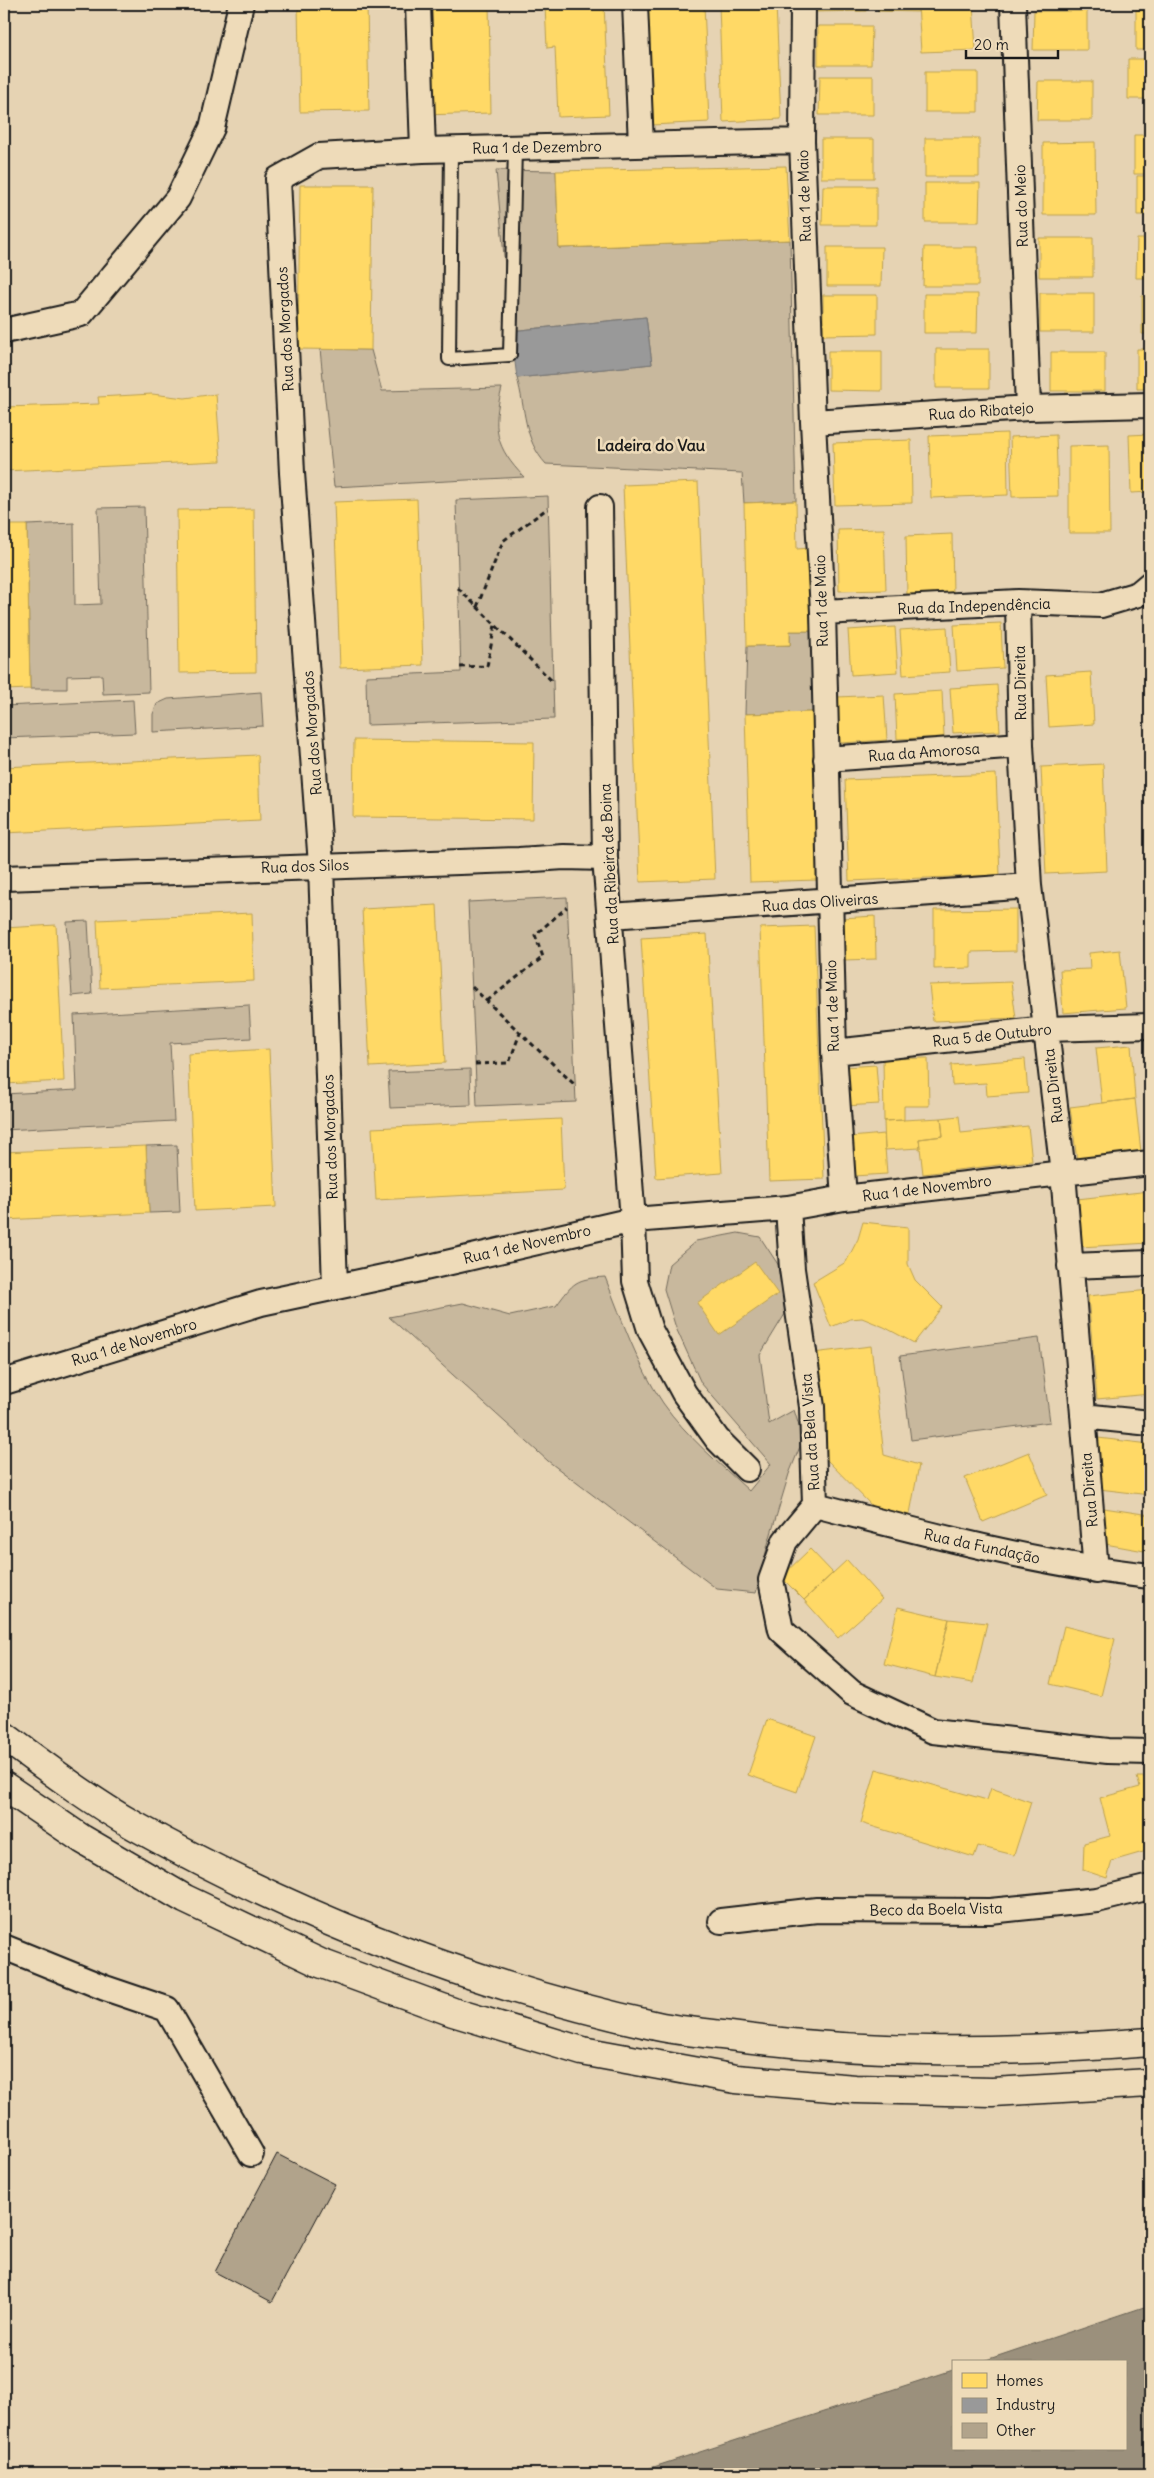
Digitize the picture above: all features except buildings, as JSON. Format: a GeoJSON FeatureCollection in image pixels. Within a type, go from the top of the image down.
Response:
{"type":"FeatureCollection","features":[{"type":"Feature","properties":{"kind":"main road"},"geometry":{"type":"LineString","coordinates":[[4,1736],[64,1780],[133,1825],[230,1874],[338,1926],[498,1985],[659,2027],[790,2044],[927,2051],[1056,2049],[1150,2042]]}},
{"type":"Feature","properties":{"kind":"main road"},"geometry":{"type":"LineString","coordinates":[[4,1786],[82,1839],[185,1899],[320,1963],[453,2012],[582,2051],[736,2079],[855,2089],[992,2092],[1150,2083]]}},
{"type":"Feature","properties":{"kind":"street"},"geometry":{"type":"LineString","coordinates":[[4,331],[81,314],[178,198],[212,128],[241,4]]}},
{"type":"Feature","properties":{"kind":"street"},"geometry":{"type":"LineString","coordinates":[[418,4],[423,150]]}},
{"type":"Feature","properties":{"kind":"street"},"geometry":{"type":"LineString","coordinates":[[635,4],[641,145]]}},
{"type":"Feature","properties":{"kind":"street","name":"Rua 1 de Maio"},"geometry":{"type":"LineString","coordinates":[[803,4],[802,141],[813,422],[823,612],[834,1052],[844,1198]]}},
{"type":"Feature","properties":{"kind":"street","name":"Rua do Meio"},"geometry":{"type":"LineString","coordinates":[[1014,4],[1028,408]]}},
{"type":"Feature","properties":{"kind":"street","name":"Rua 1 de Dezembro"},"geometry":{"type":"LineString","coordinates":[[278,179],[319,156],[451,149],[802,141]]}},
{"type":"Feature","properties":{"kind":"street","name":"Rua dos Morgados"},"geometry":{"type":"LineString","coordinates":[[278,179],[292,473],[321,866],[335,1287]]}},
{"type":"Feature","properties":{"kind":"street","name":"Rua do Ribatejo"},"geometry":{"type":"LineString","coordinates":[[813,422],[1028,408],[1150,405]]}},
{"type":"Feature","properties":{"kind":"street","name":"Rua da Ribeira de Boina"},"geometry":{"type":"LineString","coordinates":[[600,507],[605,858],[611,916],[633,1220],[635,1281],[650,1330],[684,1393],[717,1439],[747,1470]]}},
{"type":"Feature","properties":{"kind":"street","name":"Rua da Independência"},"geometry":{"type":"LineString","coordinates":[[823,612],[1018,602],[1101,604],[1138,594],[1150,584]]}},
{"type":"Feature","properties":{"kind":"street","name":"Rua Direita"},"geometry":{"type":"LineString","coordinates":[[1018,602],[1021,745],[1029,886],[1063,1173],[1096,1570]]}},
{"type":"Feature","properties":{"kind":"street","name":"Rua da Amorosa"},"geometry":{"type":"LineString","coordinates":[[826,759],[1021,745]]}},
{"type":"Feature","properties":{"kind":"street","name":"Rua dos Silos"},"geometry":{"type":"LineString","coordinates":[[4,878],[519,860],[564,856],[605,858]]}},
{"type":"Feature","properties":{"kind":"street","name":"Rua das Oliveiras"},"geometry":{"type":"LineString","coordinates":[[611,916],[829,902],[1029,886]]}},
{"type":"Feature","properties":{"kind":"street","name":"Rua 5 de Outubro"},"geometry":{"type":"LineString","coordinates":[[834,1052],[1046,1029],[1150,1026]]}},
{"type":"Feature","properties":{"kind":"street","name":"Rua 1 de Novembro"},"geometry":{"type":"LineString","coordinates":[[4,1382],[261,1303],[633,1220],[788,1208],[844,1198],[1150,1164]]}},
{"type":"Feature","properties":{"kind":"street","name":"Rua da Bela Vista"},"geometry":{"type":"LineString","coordinates":[[788,1208],[792,1270],[812,1407],[815,1505],[785,1541],[771,1580],[781,1630],[852,1693],[933,1731],[1108,1751],[1150,1752]]}},
{"type":"Feature","properties":{"kind":"street"},"geometry":{"type":"LineString","coordinates":[[1070,1266],[1150,1262]]}},
{"type":"Feature","properties":{"kind":"street"},"geometry":{"type":"LineString","coordinates":[[1083,1416],[1150,1423]]}},
{"type":"Feature","properties":{"kind":"street","name":"Rua da Fundação"},"geometry":{"type":"LineString","coordinates":[[815,1505],[929,1534],[1096,1570],[1150,1576]]}},
{"type":"Feature","properties":{"kind":"street","name":"Beco da Boela Vista"},"geometry":{"type":"LineString","coordinates":[[721,1921],[817,1910],[990,1910],[1097,1900],[1150,1887]]}},
{"type":"Feature","properties":{"kind":"street"},"geometry":{"type":"LineString","coordinates":[[4,1947],[105,1988],[167,2009],[251,2154]]}},
{"type":"Feature","properties":{"kind":"lane"},"geometry":{"type":"LineString","coordinates":[[451,149],[449,359],[510,355],[515,148]]}},
{"type":"Feature","properties":{"kind":"path"},"geometry":{"type":"LineString","coordinates":[[477,607],[503,541],[548,508]]}},
{"type":"Feature","properties":{"kind":"path"},"geometry":{"type":"LineString","coordinates":[[458,588],[553,682]]}},
{"type":"Feature","properties":{"kind":"path"},"geometry":{"type":"LineString","coordinates":[[460,667],[487,666],[495,625]]}},
{"type":"Feature","properties":{"kind":"path"},"geometry":{"type":"LineString","coordinates":[[487,1001],[543,957],[536,935],[567,907]]}},
{"type":"Feature","properties":{"kind":"path"},"geometry":{"type":"LineString","coordinates":[[472,987],[575,1085]]}},
{"type":"Feature","properties":{"kind":"path"},"geometry":{"type":"LineString","coordinates":[[476,1064],[509,1063],[520,1033]]}},
{"type":"Feature","properties":{"kind":"shaded area"},"geometry":{"type":"Polygon","coordinates":[[[496,170],[556,171],[559,248],[790,240],[796,501],[744,503],[742,473],[546,464],[529,434],[517,378],[652,364],[646,317],[511,331],[496,170]]]}},
{"type":"Feature","properties":{"kind":"shaded area"},"geometry":{"type":"Polygon","coordinates":[[[320,349],[371,350],[382,391],[502,388],[497,415],[498,436],[507,456],[524,477],[334,487],[320,349]]]}},
{"type":"Feature","properties":{"kind":"shaded area"},"geometry":{"type":"Polygon","coordinates":[[[548,496],[554,719],[367,725],[366,676],[461,672],[456,500],[548,496]]]}},
{"type":"Feature","properties":{"kind":"shaded area"},"geometry":{"type":"Polygon","coordinates":[[[144,507],[149,692],[103,694],[102,675],[67,676],[67,689],[30,689],[27,525],[74,523],[75,605],[101,604],[98,508],[144,507]]]}},
{"type":"Feature","properties":{"kind":"shaded area"},"geometry":{"type":"Polygon","coordinates":[[[790,631],[811,631],[813,712],[745,714],[747,646],[790,645],[790,631]]]}},
{"type":"Feature","properties":{"kind":"shaded area"},"geometry":{"type":"Polygon","coordinates":[[[261,692],[263,726],[153,732],[153,714],[157,704],[168,699],[261,692]]]}},
{"type":"Feature","properties":{"kind":"shaded area"},"geometry":{"type":"Polygon","coordinates":[[[133,700],[135,733],[4,738],[4,706],[133,700]]]}},
{"type":"Feature","properties":{"kind":"shaded area"},"geometry":{"type":"Polygon","coordinates":[[[567,897],[576,1102],[477,1106],[468,902],[567,897]]]}},
{"type":"Feature","properties":{"kind":"shaded area"},"geometry":{"type":"Polygon","coordinates":[[[88,921],[92,994],[72,996],[67,922],[88,921]]]}},
{"type":"Feature","properties":{"kind":"shaded area"},"geometry":{"type":"Polygon","coordinates":[[[249,1005],[251,1038],[170,1043],[174,1121],[4,1130],[4,1094],[77,1090],[74,1015],[249,1005]]]}},
{"type":"Feature","properties":{"kind":"shaded area"},"geometry":{"type":"Polygon","coordinates":[[[470,1069],[471,1105],[390,1108],[388,1072],[470,1069]]]}},
{"type":"Feature","properties":{"kind":"shaded area"},"geometry":{"type":"Polygon","coordinates":[[[177,1145],[180,1212],[149,1213],[146,1146],[177,1145]]]}},
{"type":"Feature","properties":{"kind":"shaded area"},"geometry":{"type":"Polygon","coordinates":[[[738,1233],[760,1237],[781,1269],[785,1314],[760,1355],[769,1424],[794,1410],[803,1439],[789,1474],[768,1544],[756,1593],[717,1589],[548,1461],[389,1317],[463,1303],[510,1316],[556,1306],[576,1283],[587,1279],[605,1277],[638,1358],[663,1403],[693,1438],[749,1491],[771,1464],[701,1383],[676,1328],[664,1289],[669,1264],[696,1241],[738,1233]]]}},
{"type":"Feature","properties":{"kind":"shaded area"},"geometry":{"type":"Polygon","coordinates":[[[1039,1338],[1050,1422],[911,1440],[900,1356],[1039,1338]]]}},
{"type":"Feature","properties":{"kind":"shaded area"},"geometry":{"type":"Polygon","coordinates":[[[1150,2305],[1150,2474],[632,2474],[952,2370],[952,2450],[1126,2450],[1126,2360],[986,2360],[1150,2305]]]}},
{"type":"Feature","properties":{"kind":"district","name":"Ladeira do Vau"},"geometry":{"type":"Point","coordinates":[651,445]}}]}
